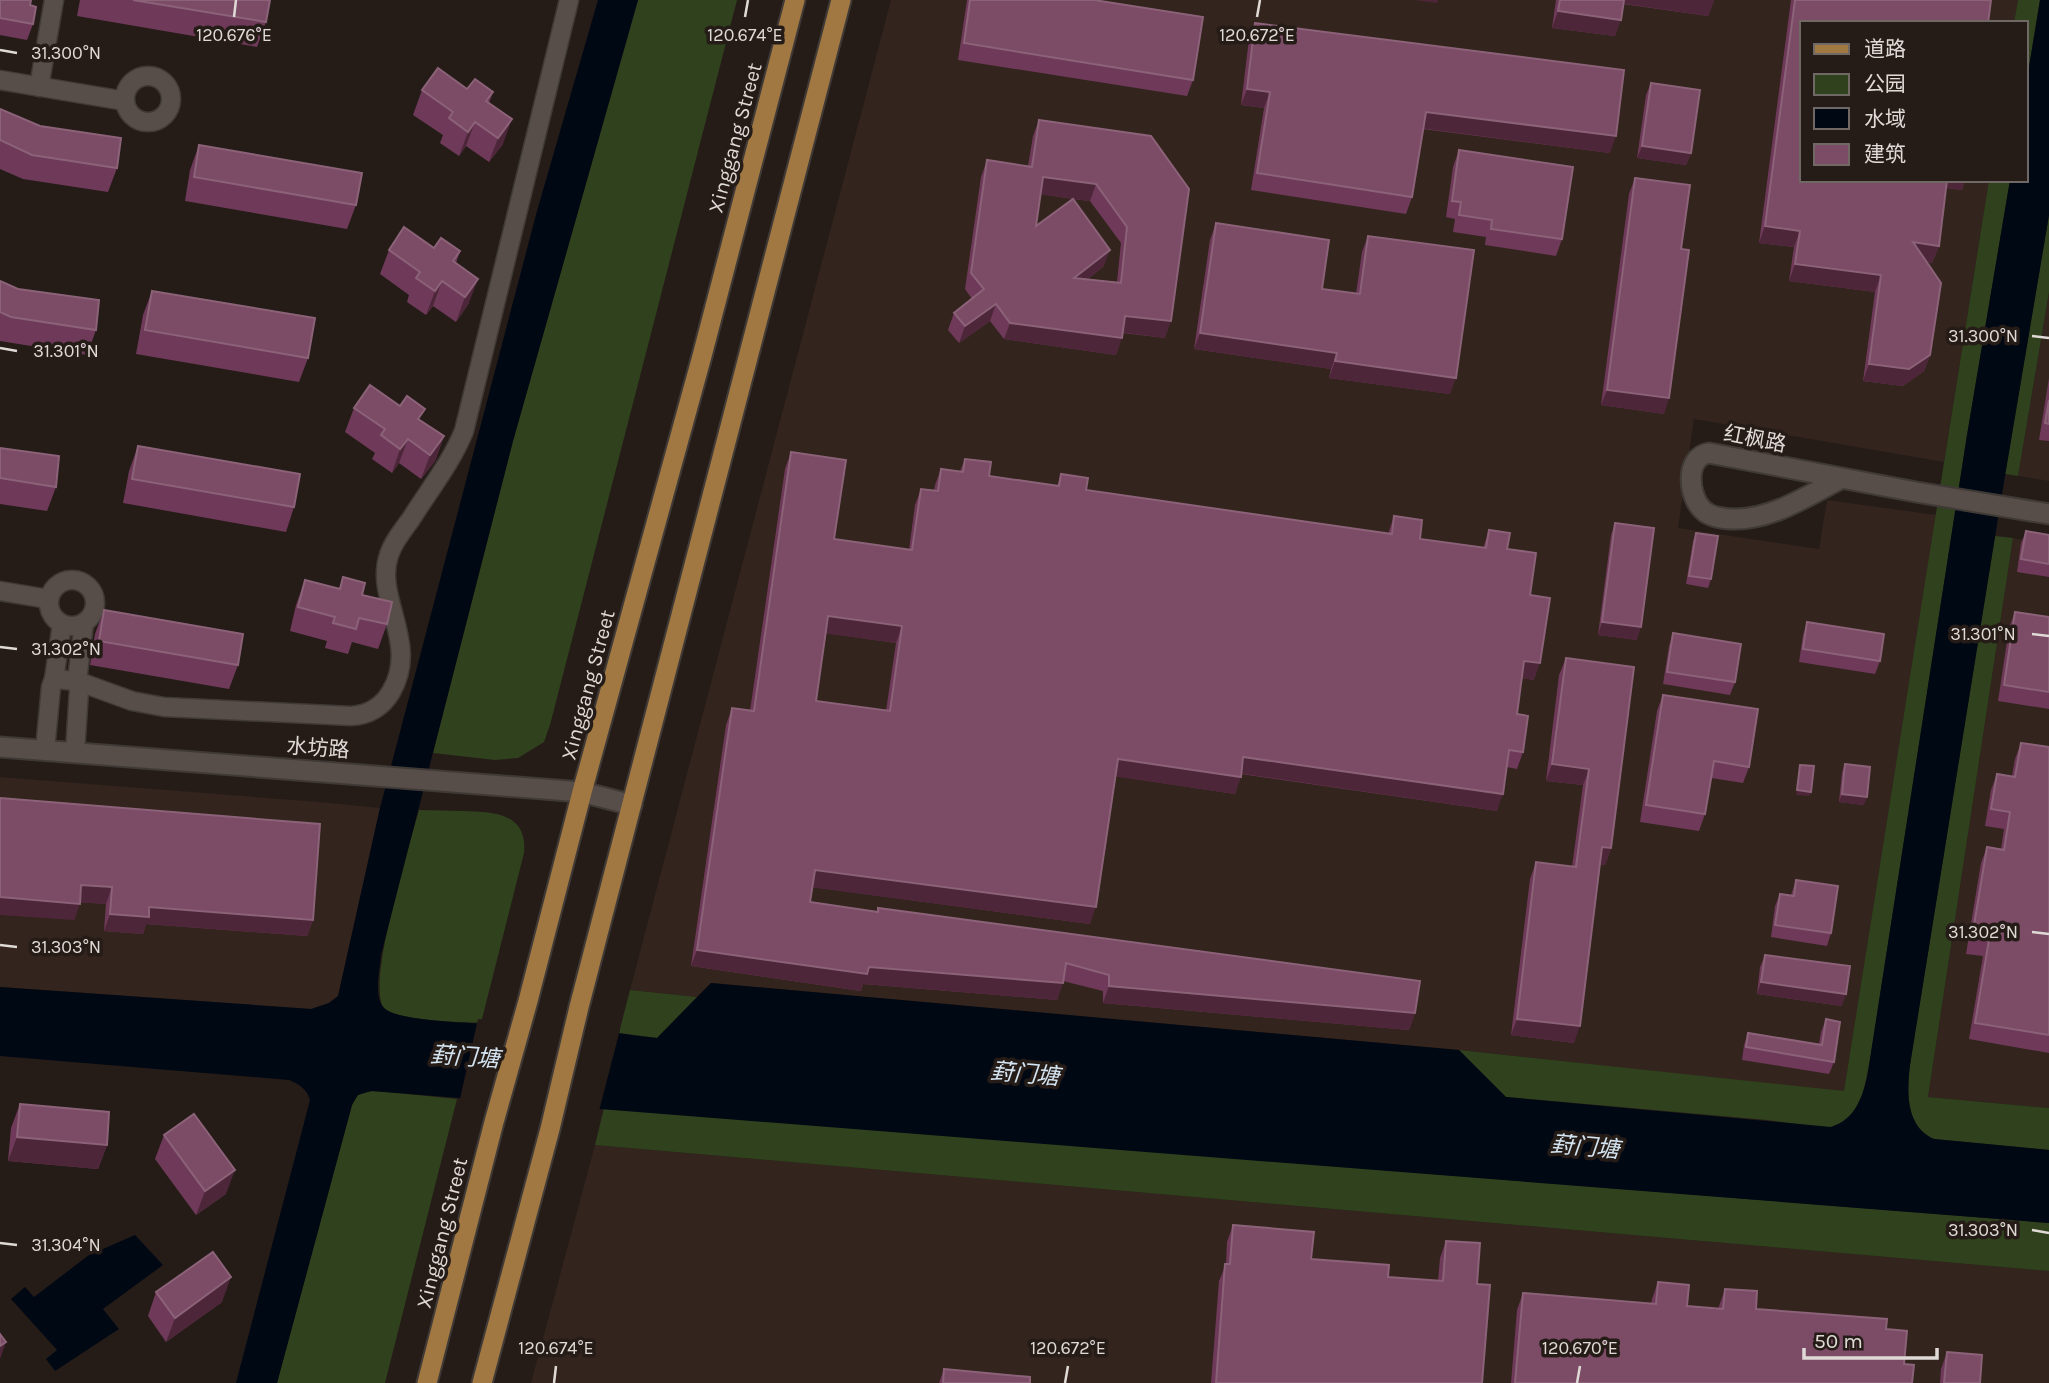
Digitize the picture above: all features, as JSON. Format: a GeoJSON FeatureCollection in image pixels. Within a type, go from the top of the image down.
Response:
{"type":"FeatureCollection","features":[{"type":"Feature","properties":{"kind":"main road","name":"Xinggang Street"},"geometry":{"type":"LineString","coordinates":[[427,1383],[494,1122],[699,369],[795,0]]}},
{"type":"Feature","properties":{"kind":"main road"},"geometry":{"type":"LineString","coordinates":[[482,1383],[841,0]]}},
{"type":"Feature","properties":{"kind":"street"},"geometry":{"type":"LineString","coordinates":[[39,87],[54,0]]}},
{"type":"Feature","properties":{"kind":"street"},"geometry":{"type":"LineString","coordinates":[[54,679],[78,681],[132,701],[164,707],[331,716],[363,715],[377,708],[388,696],[398,674],[400,654],[399,635],[386,578],[387,562],[395,543],[455,451],[464,431],[569,0]]}},
{"type":"Feature","properties":{"kind":"street"},"geometry":{"type":"LineString","coordinates":[[0,80],[125,101]]}},
{"type":"Feature","properties":{"kind":"street","name":"红枫路"},"geometry":{"type":"LineString","coordinates":[[1842,478],[1781,509],[1754,518],[1738,519],[1715,516],[1703,510],[1694,497],[1691,480],[1697,460],[1709,453],[2043,513]]}},
{"type":"Feature","properties":{"kind":"street"},"geometry":{"type":"LineString","coordinates":[[75,752],[84,623],[94,610],[95,599],[91,589],[83,582],[72,579],[61,582],[53,589],[48,599],[51,614],[62,624],[73,626],[84,623]]}},
{"type":"Feature","properties":{"kind":"street"},"geometry":{"type":"LineString","coordinates":[[0,591],[48,599]]}},
{"type":"Feature","properties":{"kind":"street"},"geometry":{"type":"LineString","coordinates":[[45,750],[51,687],[62,624]]}},
{"type":"Feature","properties":{"kind":"street","name":"水坊路"},"geometry":{"type":"LineString","coordinates":[[0,747],[582,792],[632,805]]}},
{"type":"Feature","properties":{"kind":"shaded area"},"geometry":{"type":"Polygon","coordinates":[[[891,0],[2018,0],[2014,21],[1800,21],[1800,182],[1989,182],[1944,462],[1694,419],[1678,528],[1819,549],[1827,500],[1936,515],[1844,1092],[1459,1050],[711,983],[697,997],[630,990],[891,0]]]}},
{"type":"Feature","properties":{"kind":"shaded area"},"geometry":{"type":"Polygon","coordinates":[[[2049,292],[2049,481],[2018,476],[2049,292]]]}},
{"type":"Feature","properties":{"kind":"shaded area"},"geometry":{"type":"Polygon","coordinates":[[[2013,538],[2049,544],[2049,1108],[1928,1097],[2013,538]]]}},
{"type":"Feature","properties":{"kind":"shaded area"},"geometry":{"type":"Polygon","coordinates":[[[0,777],[380,808],[338,996],[329,1003],[311,1009],[0,987],[0,777]]]}},
{"type":"Feature","properties":{"kind":"shaded area"},"geometry":{"type":"Polygon","coordinates":[[[595,1145],[2049,1271],[2049,1383],[531,1383],[595,1145]]]}},
{"type":"Feature","properties":{"kind":"green space"},"geometry":{"type":"Polygon","coordinates":[[[638,0],[737,0],[550,725],[544,742],[518,758],[495,760],[433,753],[513,441],[638,0]]]}},
{"type":"Feature","properties":{"kind":"green space"},"geometry":{"type":"Polygon","coordinates":[[[2018,0],[2040,0],[2028,73],[2028,21],[2014,21],[2018,0]]]}},
{"type":"Feature","properties":{"kind":"green space"},"geometry":{"type":"Polygon","coordinates":[[[1989,182],[2010,182],[1967,435],[1870,1060],[1863,1094],[1852,1115],[1840,1124],[1821,1127],[1506,1097],[1459,1050],[1844,1091],[1989,182]]]}},
{"type":"Feature","properties":{"kind":"green space"},"geometry":{"type":"Polygon","coordinates":[[[2049,215],[2049,292],[2018,476],[2005,474],[2049,215]]]}},
{"type":"Feature","properties":{"kind":"green space"},"geometry":{"type":"Polygon","coordinates":[[[1995,536],[2013,538],[1928,1097],[2049,1108],[2049,1150],[1934,1139],[1918,1126],[1913,1117],[1908,1086],[1995,536]]]}},
{"type":"Feature","properties":{"kind":"green space"},"geometry":{"type":"Polygon","coordinates":[[[419,810],[496,814],[514,822],[524,839],[524,853],[481,1023],[403,1016],[385,1009],[380,996],[384,946],[419,810]]]}},
{"type":"Feature","properties":{"kind":"green space"},"geometry":{"type":"Polygon","coordinates":[[[630,990],[697,997],[657,1038],[619,1033],[630,990]]]}},
{"type":"Feature","properties":{"kind":"green space"},"geometry":{"type":"Polygon","coordinates":[[[377,1091],[457,1099],[385,1383],[277,1383],[352,1105],[359,1095],[377,1091]]]}},
{"type":"Feature","properties":{"kind":"green space"},"geometry":{"type":"Polygon","coordinates":[[[604,1108],[2049,1223],[2049,1271],[595,1145],[604,1108]]]}},
{"type":"Feature","properties":{"kind":"water","name":"葑门塘"},"geometry":{"type":"Polygon","coordinates":[[[598,0],[638,0],[513,441],[381,955],[378,990],[384,1008],[396,1014],[442,1021],[571,1027],[657,1038],[711,983],[1459,1050],[1506,1097],[1831,1127],[1846,1119],[1856,1108],[1867,1078],[1967,435],[2010,182],[2028,182],[2028,73],[2040,0],[2049,0],[2049,215],[1908,1086],[1913,1117],[1918,1126],[1934,1139],[2049,1150],[2049,1223],[371,1091],[358,1095],[352,1105],[277,1383],[236,1383],[310,1100],[307,1093],[289,1080],[0,1056],[0,987],[311,1009],[329,1003],[338,996],[380,808],[537,211],[598,0]]]}},
{"type":"Feature","properties":{"kind":"water"},"geometry":{"type":"Polygon","coordinates":[[[135,1235],[163,1265],[103,1309],[119,1329],[55,1371],[46,1359],[57,1350],[11,1299],[25,1287],[34,1297],[89,1255],[135,1235]]]}},
{"type":"Feature","properties":{"kind":"pier"},"geometry":{"type":"Polygon","coordinates":[[[478,1019],[570,1023],[620,1030],[599,1111],[459,1103],[478,1019]]]}},
{"type":"Feature","properties":{"kind":"building"},"geometry":{"type":"Polygon","coordinates":[[[0,0],[31,0],[30,5],[36,7],[33,24],[0,18],[0,0]]]}},
{"type":"Feature","properties":{"kind":"building"},"geometry":{"type":"Polygon","coordinates":[[[133,0],[270,0],[266,22],[133,0]]]}},
{"type":"Feature","properties":{"kind":"building"},"geometry":{"type":"Polygon","coordinates":[[[970,0],[1094,0],[1203,17],[1193,80],[964,43],[970,0]]]}},
{"type":"Feature","properties":{"kind":"building"},"geometry":{"type":"Polygon","coordinates":[[[1560,0],[1624,0],[1621,20],[1558,11],[1560,0]]]}},
{"type":"Feature","properties":{"kind":"building"},"geometry":{"type":"Polygon","coordinates":[[[1795,0],[1991,0],[1988,21],[1800,21],[1800,182],[1947,182],[1939,246],[1913,242],[1941,283],[1930,355],[1909,369],[1869,364],[1881,275],[1795,264],[1800,231],[1765,226],[1795,0]]]}},
{"type":"Feature","properties":{"kind":"building"},"geometry":{"type":"Polygon","coordinates":[[[1255,23],[1624,70],[1616,136],[1426,112],[1412,197],[1257,173],[1270,92],[1247,89],[1255,23]]]}},
{"type":"Feature","properties":{"kind":"building"},"geometry":{"type":"Polygon","coordinates":[[[438,68],[467,89],[475,79],[493,92],[486,101],[512,119],[498,138],[475,122],[468,132],[449,118],[453,112],[422,90],[438,68]]]}},
{"type":"Feature","properties":{"kind":"building"},"geometry":{"type":"Polygon","coordinates":[[[1651,83],[1700,90],[1691,153],[1642,146],[1651,83]]]}},
{"type":"Feature","properties":{"kind":"building"},"geometry":{"type":"Polygon","coordinates":[[[0,109],[40,126],[121,138],[117,168],[32,155],[0,140],[0,109]]]}},
{"type":"Feature","properties":{"kind":"building"},"geometry":{"type":"Polygon","coordinates":[[[1039,120],[1151,136],[1189,189],[1171,321],[1125,316],[1122,338],[1010,323],[996,304],[965,326],[954,313],[984,289],[971,273],[987,160],[1032,167],[1039,120]],[[1043,177],[1036,226],[1073,199],[1110,250],[1074,278],[1121,283],[1127,227],[1096,184],[1043,177]]]}},
{"type":"Feature","properties":{"kind":"building"},"geometry":{"type":"Polygon","coordinates":[[[199,145],[362,173],[356,205],[194,177],[199,145]]]}},
{"type":"Feature","properties":{"kind":"building"},"geometry":{"type":"Polygon","coordinates":[[[1459,150],[1573,167],[1562,239],[1491,229],[1492,220],[1459,215],[1461,202],[1452,201],[1459,150]]]}},
{"type":"Feature","properties":{"kind":"building"},"geometry":{"type":"Polygon","coordinates":[[[1635,178],[1690,185],[1681,249],[1689,250],[1669,398],[1607,390],[1635,178]]]}},
{"type":"Feature","properties":{"kind":"building"},"geometry":{"type":"Polygon","coordinates":[[[1216,223],[1329,240],[1322,289],[1360,294],[1368,236],[1474,250],[1456,378],[1335,361],[1337,353],[1200,333],[1216,223]]]}},
{"type":"Feature","properties":{"kind":"building"},"geometry":{"type":"Polygon","coordinates":[[[404,227],[434,248],[441,238],[460,251],[453,261],[478,279],[465,297],[442,281],[435,291],[416,278],[420,272],[389,250],[404,227]]]}},
{"type":"Feature","properties":{"kind":"building"},"geometry":{"type":"Polygon","coordinates":[[[0,281],[18,289],[99,300],[96,330],[11,317],[0,312],[0,281]]]}},
{"type":"Feature","properties":{"kind":"building"},"geometry":{"type":"Polygon","coordinates":[[[152,291],[315,318],[308,358],[145,330],[152,291]]]}},
{"type":"Feature","properties":{"kind":"building"},"geometry":{"type":"Polygon","coordinates":[[[370,385],[400,406],[407,396],[425,409],[418,419],[444,436],[430,455],[408,439],[400,449],[381,435],[385,429],[354,408],[370,385]]]}},
{"type":"Feature","properties":{"kind":"building"},"geometry":{"type":"Polygon","coordinates":[[[2049,400],[2049,424],[2045,423],[2049,400]]]}},
{"type":"Feature","properties":{"kind":"building"},"geometry":{"type":"Polygon","coordinates":[[[138,446],[300,474],[294,507],[132,479],[138,446]]]}},
{"type":"Feature","properties":{"kind":"building"},"geometry":{"type":"Polygon","coordinates":[[[0,448],[59,456],[56,487],[0,478],[0,448]]]}},
{"type":"Feature","properties":{"kind":"building"},"geometry":{"type":"Polygon","coordinates":[[[791,452],[846,460],[834,539],[912,550],[921,489],[938,491],[941,469],[963,472],[965,459],[991,462],[989,476],[1059,486],[1061,474],[1088,478],[1086,490],[1392,534],[1394,516],[1422,520],[1420,539],[1486,548],[1489,530],[1510,533],[1507,549],[1536,553],[1530,595],[1550,598],[1540,663],[1524,661],[1517,714],[1528,716],[1523,752],[1509,750],[1503,794],[1243,757],[1241,777],[1118,759],[1096,907],[815,870],[810,902],[878,912],[878,908],[1420,981],[1415,1013],[1109,986],[1109,975],[1066,963],[1063,983],[869,967],[867,974],[697,950],[732,708],[754,711],[791,452]],[[828,616],[816,701],[890,711],[902,626],[828,616]]]}},
{"type":"Feature","properties":{"kind":"building"},"geometry":{"type":"Polygon","coordinates":[[[1615,523],[1654,528],[1641,627],[1602,622],[1615,523]]]}},
{"type":"Feature","properties":{"kind":"building"},"geometry":{"type":"Polygon","coordinates":[[[2026,531],[2049,535],[2049,564],[2021,559],[2026,531]]]}},
{"type":"Feature","properties":{"kind":"building"},"geometry":{"type":"Polygon","coordinates":[[[1696,533],[1718,536],[1711,579],[1689,576],[1696,533]]]}},
{"type":"Feature","properties":{"kind":"building"},"geometry":{"type":"Polygon","coordinates":[[[343,577],[365,583],[362,595],[392,602],[387,624],[359,618],[356,629],[333,623],[335,617],[298,607],[305,580],[340,589],[343,577]]]}},
{"type":"Feature","properties":{"kind":"building"},"geometry":{"type":"Polygon","coordinates":[[[104,610],[243,634],[238,665],[99,641],[104,610]]]}},
{"type":"Feature","properties":{"kind":"building"},"geometry":{"type":"Polygon","coordinates":[[[2015,612],[2049,617],[2049,692],[2004,685],[2015,612]]]}},
{"type":"Feature","properties":{"kind":"building"},"geometry":{"type":"Polygon","coordinates":[[[1807,622],[1884,634],[1880,661],[1803,649],[1807,622]]]}},
{"type":"Feature","properties":{"kind":"building"},"geometry":{"type":"Polygon","coordinates":[[[1673,633],[1741,644],[1735,682],[1667,672],[1673,633]]]}},
{"type":"Feature","properties":{"kind":"building"},"geometry":{"type":"Polygon","coordinates":[[[1566,658],[1634,667],[1611,848],[1602,847],[1580,1026],[1517,1019],[1536,862],[1576,867],[1589,769],[1552,764],[1566,658]]]}},
{"type":"Feature","properties":{"kind":"building"},"geometry":{"type":"Polygon","coordinates":[[[1663,695],[1758,709],[1749,767],[1714,761],[1705,814],[1646,805],[1663,695]]]}},
{"type":"Feature","properties":{"kind":"building"},"geometry":{"type":"Polygon","coordinates":[[[2021,743],[2049,747],[2049,1035],[1975,1023],[1989,940],[1972,937],[1987,847],[2004,850],[2010,812],[1991,809],[1997,774],[2015,777],[2021,743]]]}},
{"type":"Feature","properties":{"kind":"building"},"geometry":{"type":"Polygon","coordinates":[[[1845,764],[1870,767],[1867,797],[1842,794],[1845,764]]]}},
{"type":"Feature","properties":{"kind":"building"},"geometry":{"type":"Polygon","coordinates":[[[1800,765],[1814,766],[1811,792],[1797,790],[1800,765]]]}},
{"type":"Feature","properties":{"kind":"building"},"geometry":{"type":"Polygon","coordinates":[[[0,798],[320,824],[313,920],[149,907],[149,917],[110,914],[112,887],[81,885],[80,904],[0,897],[0,798]]]}},
{"type":"Feature","properties":{"kind":"building"},"geometry":{"type":"Polygon","coordinates":[[[1796,880],[1838,886],[1831,933],[1775,925],[1780,894],[1794,896],[1796,880]]]}},
{"type":"Feature","properties":{"kind":"building"},"geometry":{"type":"Polygon","coordinates":[[[1765,955],[1850,966],[1846,994],[1761,982],[1765,955]]]}},
{"type":"Feature","properties":{"kind":"building"},"geometry":{"type":"Polygon","coordinates":[[[1826,1019],[1840,1022],[1834,1062],[1746,1047],[1748,1033],[1822,1045],[1826,1019]]]}},
{"type":"Feature","properties":{"kind":"building"},"geometry":{"type":"Polygon","coordinates":[[[20,1104],[109,1112],[107,1145],[17,1137],[20,1104]]]}},
{"type":"Feature","properties":{"kind":"building"},"geometry":{"type":"Polygon","coordinates":[[[194,1114],[235,1170],[205,1191],[164,1135],[194,1114]]]}},
{"type":"Feature","properties":{"kind":"building"},"geometry":{"type":"Polygon","coordinates":[[[1233,1225],[1314,1232],[1311,1259],[1389,1265],[1388,1277],[1443,1281],[1446,1241],[1480,1243],[1477,1284],[1490,1285],[1482,1383],[1216,1383],[1225,1264],[1230,1264],[1233,1225]]]}},
{"type":"Feature","properties":{"kind":"building"},"geometry":{"type":"Polygon","coordinates":[[[213,1252],[231,1277],[175,1318],[156,1292],[213,1252]]]}},
{"type":"Feature","properties":{"kind":"building"},"geometry":{"type":"Polygon","coordinates":[[[1658,1282],[1689,1285],[1687,1306],[1723,1309],[1725,1289],[1757,1291],[1756,1309],[1887,1319],[1886,1329],[1907,1331],[1904,1364],[1914,1365],[1912,1383],[1515,1383],[1523,1293],[1656,1304],[1658,1282]]]}},
{"type":"Feature","properties":{"kind":"building"},"geometry":{"type":"Polygon","coordinates":[[[0,1334],[6,1342],[0,1346],[0,1334]]]}},
{"type":"Feature","properties":{"kind":"building"},"geometry":{"type":"Polygon","coordinates":[[[1947,1352],[1982,1355],[1980,1383],[1944,1383],[1947,1352]]]}},
{"type":"Feature","properties":{"kind":"building"},"geometry":{"type":"Polygon","coordinates":[[[944,1369],[1030,1377],[1030,1383],[943,1383],[944,1369]]]}}]}
